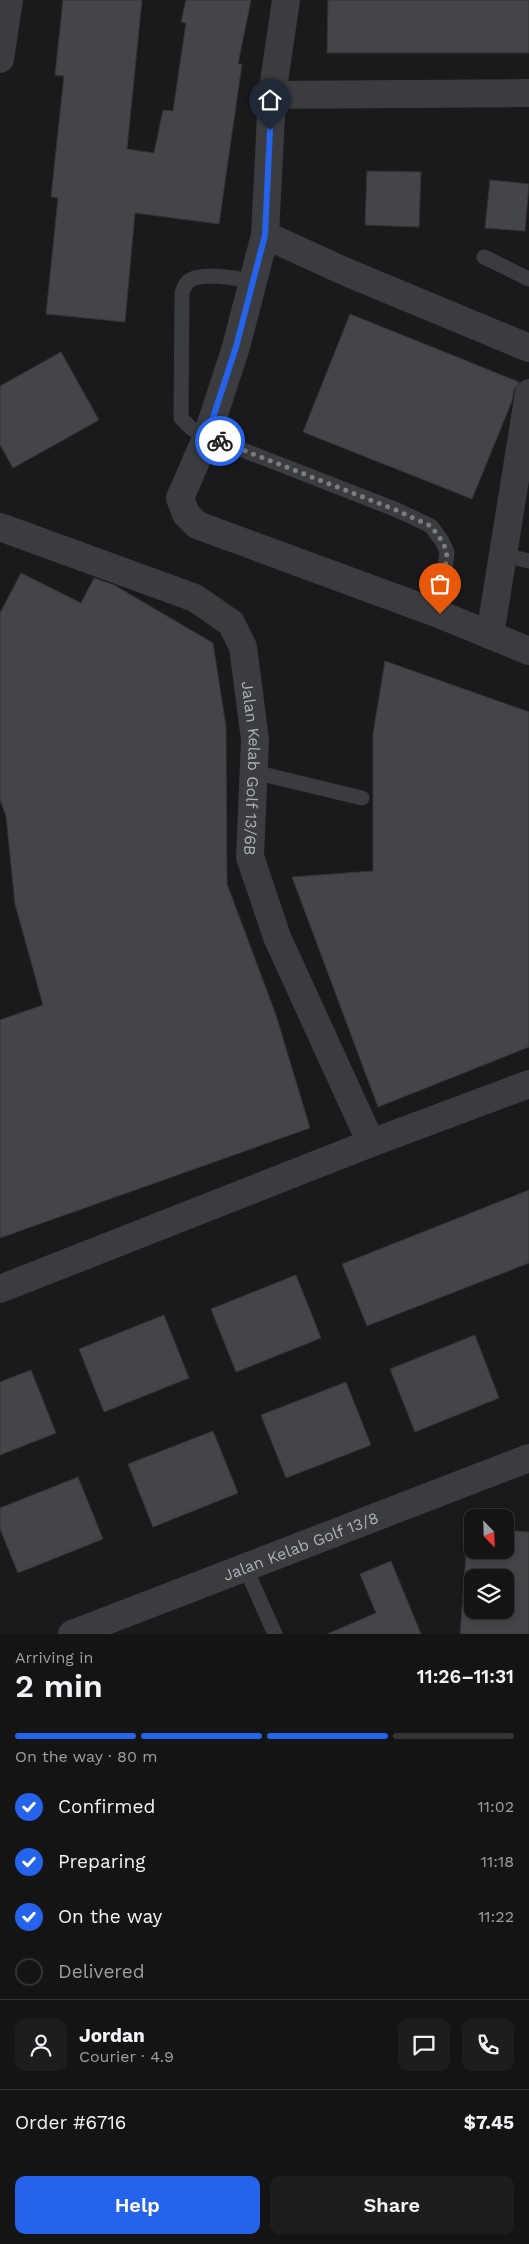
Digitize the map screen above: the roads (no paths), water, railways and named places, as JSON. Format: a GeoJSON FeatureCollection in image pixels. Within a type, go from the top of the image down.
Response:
{"type":"FeatureCollection","features":[{"type":"Feature","properties":{"kind":"street"},"geometry":{"type":"LineString","coordinates":[[0,58],[9,0]]}},
{"type":"Feature","properties":{"kind":"street"},"geometry":{"type":"LineString","coordinates":[[286,0],[272,95],[265,235],[236,347],[207,436],[180,498],[186,514],[198,525],[440,614],[529,651]]}},
{"type":"Feature","properties":{"kind":"street"},"geometry":{"type":"LineString","coordinates":[[272,95],[529,93]]}},
{"type":"Feature","properties":{"kind":"street"},"geometry":{"type":"LineString","coordinates":[[265,235],[346,272],[529,348]]}},
{"type":"Feature","properties":{"kind":"street"},"geometry":{"type":"LineString","coordinates":[[490,634],[516,558],[529,393]]}},
{"type":"Feature","properties":{"kind":"street","name":"Jalan Kelab Golf 13/6B"},"geometry":{"type":"LineString","coordinates":[[0,527],[195,598],[231,623],[243,647],[255,740],[250,857],[277,937],[371,1143]]}},
{"type":"Feature","properties":{"kind":"street"},"geometry":{"type":"LineString","coordinates":[[0,1289],[371,1143],[529,1084]]}},
{"type":"Feature","properties":{"kind":"street","name":"Jalan Kelab Golf 13/8"},"geometry":{"type":"LineString","coordinates":[[72,1634],[529,1458]]}},
{"type":"Feature","properties":{"kind":"lane"},"geometry":{"type":"LineString","coordinates":[[484,256],[529,280]]}},
{"type":"Feature","properties":{"kind":"lane"},"geometry":{"type":"LineString","coordinates":[[254,281],[215,276],[192,279],[185,284],[182,293],[181,418],[192,429],[207,436],[396,510],[431,526],[442,541],[447,552],[440,614]]}},
{"type":"Feature","properties":{"kind":"lane"},"geometry":{"type":"LineString","coordinates":[[254,772],[362,798]]}},
{"type":"Feature","properties":{"kind":"lane"},"geometry":{"type":"LineString","coordinates":[[245,1567],[275,1634]]}}]}
